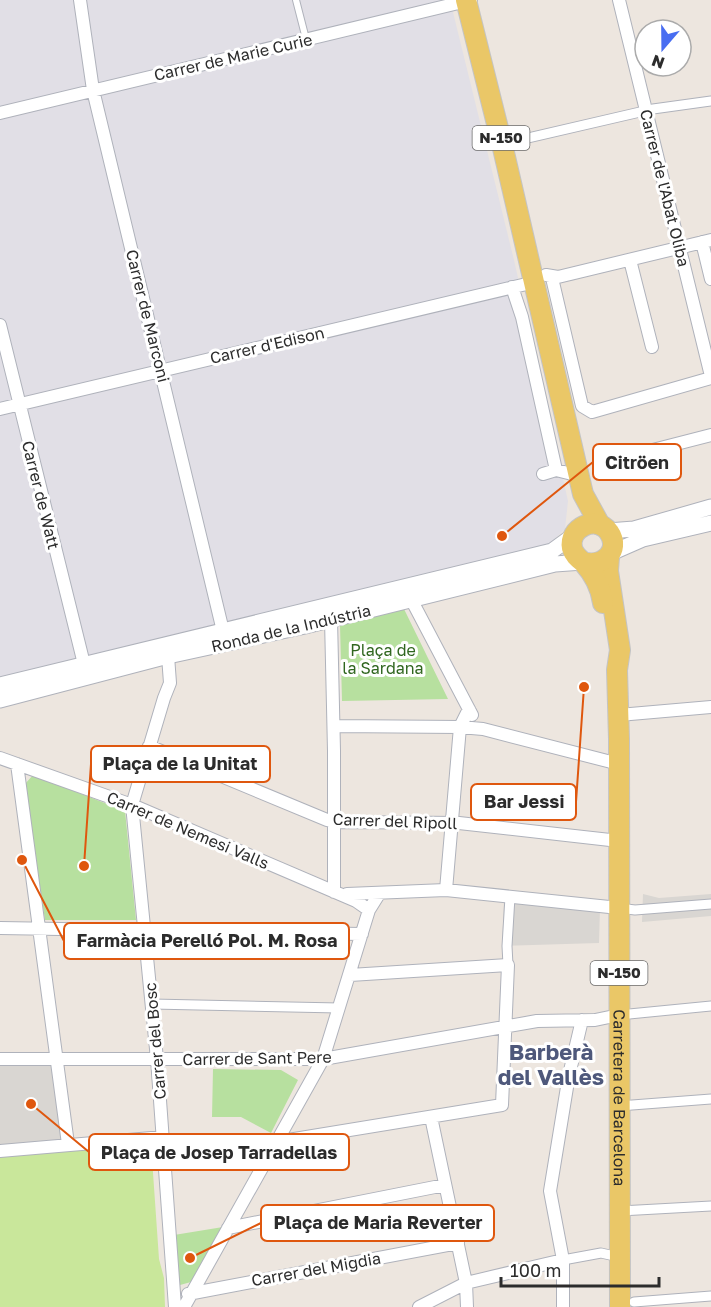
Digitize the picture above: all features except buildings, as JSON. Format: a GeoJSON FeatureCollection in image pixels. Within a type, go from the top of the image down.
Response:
{"type":"FeatureCollection","features":[{"type":"Feature","properties":{"kind":"main road","name":"N-150"},"geometry":{"type":"LineString","coordinates":[[468,1],[502,144],[544,278],[548,340],[582,485],[612,539],[608,571],[620,650],[616,670]]}},
{"type":"Feature","properties":{"kind":"main road","name":"N-150"},"geometry":{"type":"LineString","coordinates":[[582,485],[573,550],[599,587],[609,647],[616,670]]}},
{"type":"Feature","properties":{"kind":"main road"},"geometry":{"type":"LineString","coordinates":[[574,535],[584,525],[592,523],[604,528]]}},
{"type":"Feature","properties":{"kind":"main road"},"geometry":{"type":"LineString","coordinates":[[583,562],[596,564],[610,555]]}},
{"type":"Feature","properties":{"kind":"main road","name":"Carretera de Barcelona"},"geometry":{"type":"LineString","coordinates":[[616,670],[619,715],[620,1211],[627,1304]]}},
{"type":"Feature","properties":{"kind":"street","name":"Carrer de Marconi"},"geometry":{"type":"LineString","coordinates":[[80,0],[93,90],[223,631]]}},
{"type":"Feature","properties":{"kind":"street","name":"Carrer de l'Abat Oliba"},"geometry":{"type":"LineString","coordinates":[[619,0],[711,377]]}},
{"type":"Feature","properties":{"kind":"street","name":"Carrer de Marie Curie"},"geometry":{"type":"LineString","coordinates":[[0,112],[306,40],[442,4],[468,1]]}},
{"type":"Feature","properties":{"kind":"street"},"geometry":{"type":"LineString","coordinates":[[502,144],[646,111],[711,101]]}},
{"type":"Feature","properties":{"kind":"street","name":"Carrer de l'Abat Oliba"},"geometry":{"type":"LineString","coordinates":[[706,241],[711,279]]}},
{"type":"Feature","properties":{"kind":"street","name":"Carrer d'Edison"},"geometry":{"type":"LineString","coordinates":[[0,409],[706,241]]}},
{"type":"Feature","properties":{"kind":"street"},"geometry":{"type":"LineString","coordinates":[[630,260],[652,347]]}},
{"type":"Feature","properties":{"kind":"street"},"geometry":{"type":"LineString","coordinates":[[544,278],[555,294],[582,406],[592,412],[711,377]]}},
{"type":"Feature","properties":{"kind":"street"},"geometry":{"type":"LineString","coordinates":[[512,287],[522,317],[556,470],[582,485]]}},
{"type":"Feature","properties":{"kind":"street","name":"Carrer de Watt"},"geometry":{"type":"LineString","coordinates":[[0,326],[84,664]]}},
{"type":"Feature","properties":{"kind":"street"},"geometry":{"type":"LineString","coordinates":[[532,360],[548,340]]}},
{"type":"Feature","properties":{"kind":"street"},"geometry":{"type":"LineString","coordinates":[[641,453],[711,435]]}},
{"type":"Feature","properties":{"kind":"street"},"geometry":{"type":"LineString","coordinates":[[550,444],[573,447]]}},
{"type":"Feature","properties":{"kind":"street"},"geometry":{"type":"LineString","coordinates":[[543,474],[556,470]]}},
{"type":"Feature","properties":{"kind":"street"},"geometry":{"type":"LineString","coordinates":[[604,528],[634,529],[711,507]]}},
{"type":"Feature","properties":{"kind":"street"},"geometry":{"type":"LineString","coordinates":[[610,555],[643,539],[711,524]]}},
{"type":"Feature","properties":{"kind":"street","name":"Ronda de la Indústria"},"geometry":{"type":"LineString","coordinates":[[0,685],[552,551],[574,535]]}},
{"type":"Feature","properties":{"kind":"street","name":"Ronda de la Indústria"},"geometry":{"type":"LineString","coordinates":[[0,700],[555,564],[583,562]]}},
{"type":"Feature","properties":{"kind":"street"},"geometry":{"type":"LineString","coordinates":[[411,599],[477,725],[483,729]]}},
{"type":"Feature","properties":{"kind":"street"},"geometry":{"type":"LineString","coordinates":[[331,619],[337,893]]}},
{"type":"Feature","properties":{"kind":"street","name":"Carrer del Bosc"},"geometry":{"type":"LineString","coordinates":[[168,657],[170,683],[132,806],[152,1004],[177,1301]]}},
{"type":"Feature","properties":{"kind":"street"},"geometry":{"type":"LineString","coordinates":[[619,715],[711,707]]}},
{"type":"Feature","properties":{"kind":"street"},"geometry":{"type":"LineString","coordinates":[[447,890],[460,727],[469,709]]}},
{"type":"Feature","properties":{"kind":"street"},"geometry":{"type":"LineString","coordinates":[[334,726],[483,729],[619,764]]}},
{"type":"Feature","properties":{"kind":"street","name":"Carrer del Ripoll"},"geometry":{"type":"LineString","coordinates":[[149,746],[316,816],[334,821],[453,823],[619,841]]}},
{"type":"Feature","properties":{"kind":"street","name":"Carrer de Nemesi Valls"},"geometry":{"type":"LineString","coordinates":[[0,758],[132,806],[356,901],[369,910]]}},
{"type":"Feature","properties":{"kind":"street"},"geometry":{"type":"LineString","coordinates":[[17,764],[68,1144]]}},
{"type":"Feature","properties":{"kind":"street","name":"Carrer de Nemesi Valls"},"geometry":{"type":"LineString","coordinates":[[337,893],[378,894],[447,890],[619,908]]}},
{"type":"Feature","properties":{"kind":"street"},"geometry":{"type":"LineString","coordinates":[[194,1289],[323,1059],[369,910],[378,894]]}},
{"type":"Feature","properties":{"kind":"street"},"geometry":{"type":"LineString","coordinates":[[276,1142],[502,1105],[510,897]]}},
{"type":"Feature","properties":{"kind":"street"},"geometry":{"type":"LineString","coordinates":[[619,908],[635,910],[711,904]]}},
{"type":"Feature","properties":{"kind":"street"},"geometry":{"type":"LineString","coordinates":[[0,928],[362,934]]}},
{"type":"Feature","properties":{"kind":"street"},"geometry":{"type":"LineString","coordinates":[[350,975],[508,965]]}},
{"type":"Feature","properties":{"kind":"street"},"geometry":{"type":"LineString","coordinates":[[152,1004],[339,1008]]}},
{"type":"Feature","properties":{"kind":"street"},"geometry":{"type":"LineString","coordinates":[[619,1016],[711,1006]]}},
{"type":"Feature","properties":{"kind":"street","name":"Carrer de Sant Pere"},"geometry":{"type":"LineString","coordinates":[[0,1059],[323,1059],[537,1021],[604,1019],[619,1016]]}},
{"type":"Feature","properties":{"kind":"street"},"geometry":{"type":"LineString","coordinates":[[563,1307],[563,1260],[550,1191],[569,1075],[582,1020]]}},
{"type":"Feature","properties":{"kind":"street"},"geometry":{"type":"LineString","coordinates":[[619,1106],[711,1099]]}},
{"type":"Feature","properties":{"kind":"street"},"geometry":{"type":"LineString","coordinates":[[432,1117],[466,1283],[467,1307]]}},
{"type":"Feature","properties":{"kind":"street"},"geometry":{"type":"LineString","coordinates":[[0,1151],[163,1137]]}},
{"type":"Feature","properties":{"kind":"street"},"geometry":{"type":"LineString","coordinates":[[228,1228],[445,1185]]}},
{"type":"Feature","properties":{"kind":"street"},"geometry":{"type":"LineString","coordinates":[[620,1211],[711,1206]]}},
{"type":"Feature","properties":{"kind":"street","name":"Carrer del Migdia"},"geometry":{"type":"LineString","coordinates":[[177,1301],[194,1289],[458,1243]]}},
{"type":"Feature","properties":{"kind":"street"},"geometry":{"type":"LineString","coordinates":[[419,1307],[466,1283],[563,1260],[605,1254]]}},
{"type":"Feature","properties":{"kind":"street"},"geometry":{"type":"LineString","coordinates":[[627,1304],[711,1296]]}},
{"type":"Feature","properties":{"kind":"lane"},"geometry":{"type":"LineString","coordinates":[[296,0],[306,40]]}},
{"type":"Feature","properties":{"kind":"shaded area"},"geometry":{"type":"Polygon","coordinates":[[[0,0],[450,0],[514,260],[568,501],[565,529],[549,545],[0,690],[0,0]]]}},
{"type":"Feature","properties":{"kind":"shaded area"},"geometry":{"type":"Polygon","coordinates":[[[643,894],[659,898],[711,894],[711,916],[642,922],[643,894]]]}},
{"type":"Feature","properties":{"kind":"shaded area"},"geometry":{"type":"Polygon","coordinates":[[[504,900],[600,908],[599,943],[502,946],[504,900]]]}},
{"type":"Feature","properties":{"kind":"shaded area"},"geometry":{"type":"Polygon","coordinates":[[[0,1063],[57,1064],[68,1144],[0,1151],[0,1063]]]}},
{"type":"Feature","properties":{"kind":"green space","name":"Plaça de la Sardana"},"geometry":{"type":"Polygon","coordinates":[[[404,609],[448,699],[342,701],[340,625],[404,609]]]}},
{"type":"Feature","properties":{"kind":"green space"},"geometry":{"type":"Polygon","coordinates":[[[33,775],[125,811],[136,920],[45,920],[25,784],[33,775]]]}},
{"type":"Feature","properties":{"kind":"green space"},"geometry":{"type":"Polygon","coordinates":[[[213,1069],[281,1070],[298,1080],[271,1133],[241,1117],[212,1117],[213,1069]]]}},
{"type":"Feature","properties":{"kind":"green space"},"geometry":{"type":"Polygon","coordinates":[[[151,1144],[159,1259],[164,1278],[165,1307],[0,1307],[0,1157],[151,1144]]]}},
{"type":"Feature","properties":{"kind":"green space"},"geometry":{"type":"Polygon","coordinates":[[[223,1227],[191,1282],[180,1285],[176,1281],[174,1235],[223,1227]]]}},
{"type":"Feature","properties":{"kind":"place","name":"Citröen"},"geometry":{"type":"Point","coordinates":[502,536]}},
{"type":"Feature","properties":{"kind":"place","name":"Bar Jessi"},"geometry":{"type":"Point","coordinates":[584,687]}},
{"type":"Feature","properties":{"kind":"place","name":"Farmàcia Perelló Pol. M. Rosa"},"geometry":{"type":"Point","coordinates":[22,860]}},
{"type":"Feature","properties":{"kind":"place","name":"Plaça de la Unitat"},"geometry":{"type":"Point","coordinates":[84,866]}},
{"type":"Feature","properties":{"kind":"place","name":"Plaça de Josep Tarradellas"},"geometry":{"type":"Point","coordinates":[31,1104]}},
{"type":"Feature","properties":{"kind":"place","name":"Plaça de Maria Reverter"},"geometry":{"type":"Point","coordinates":[190,1258]}},
{"type":"Feature","properties":{"kind":"district","name":"Barberà del Vallès"},"geometry":{"type":"Point","coordinates":[551,1064]}}]}
